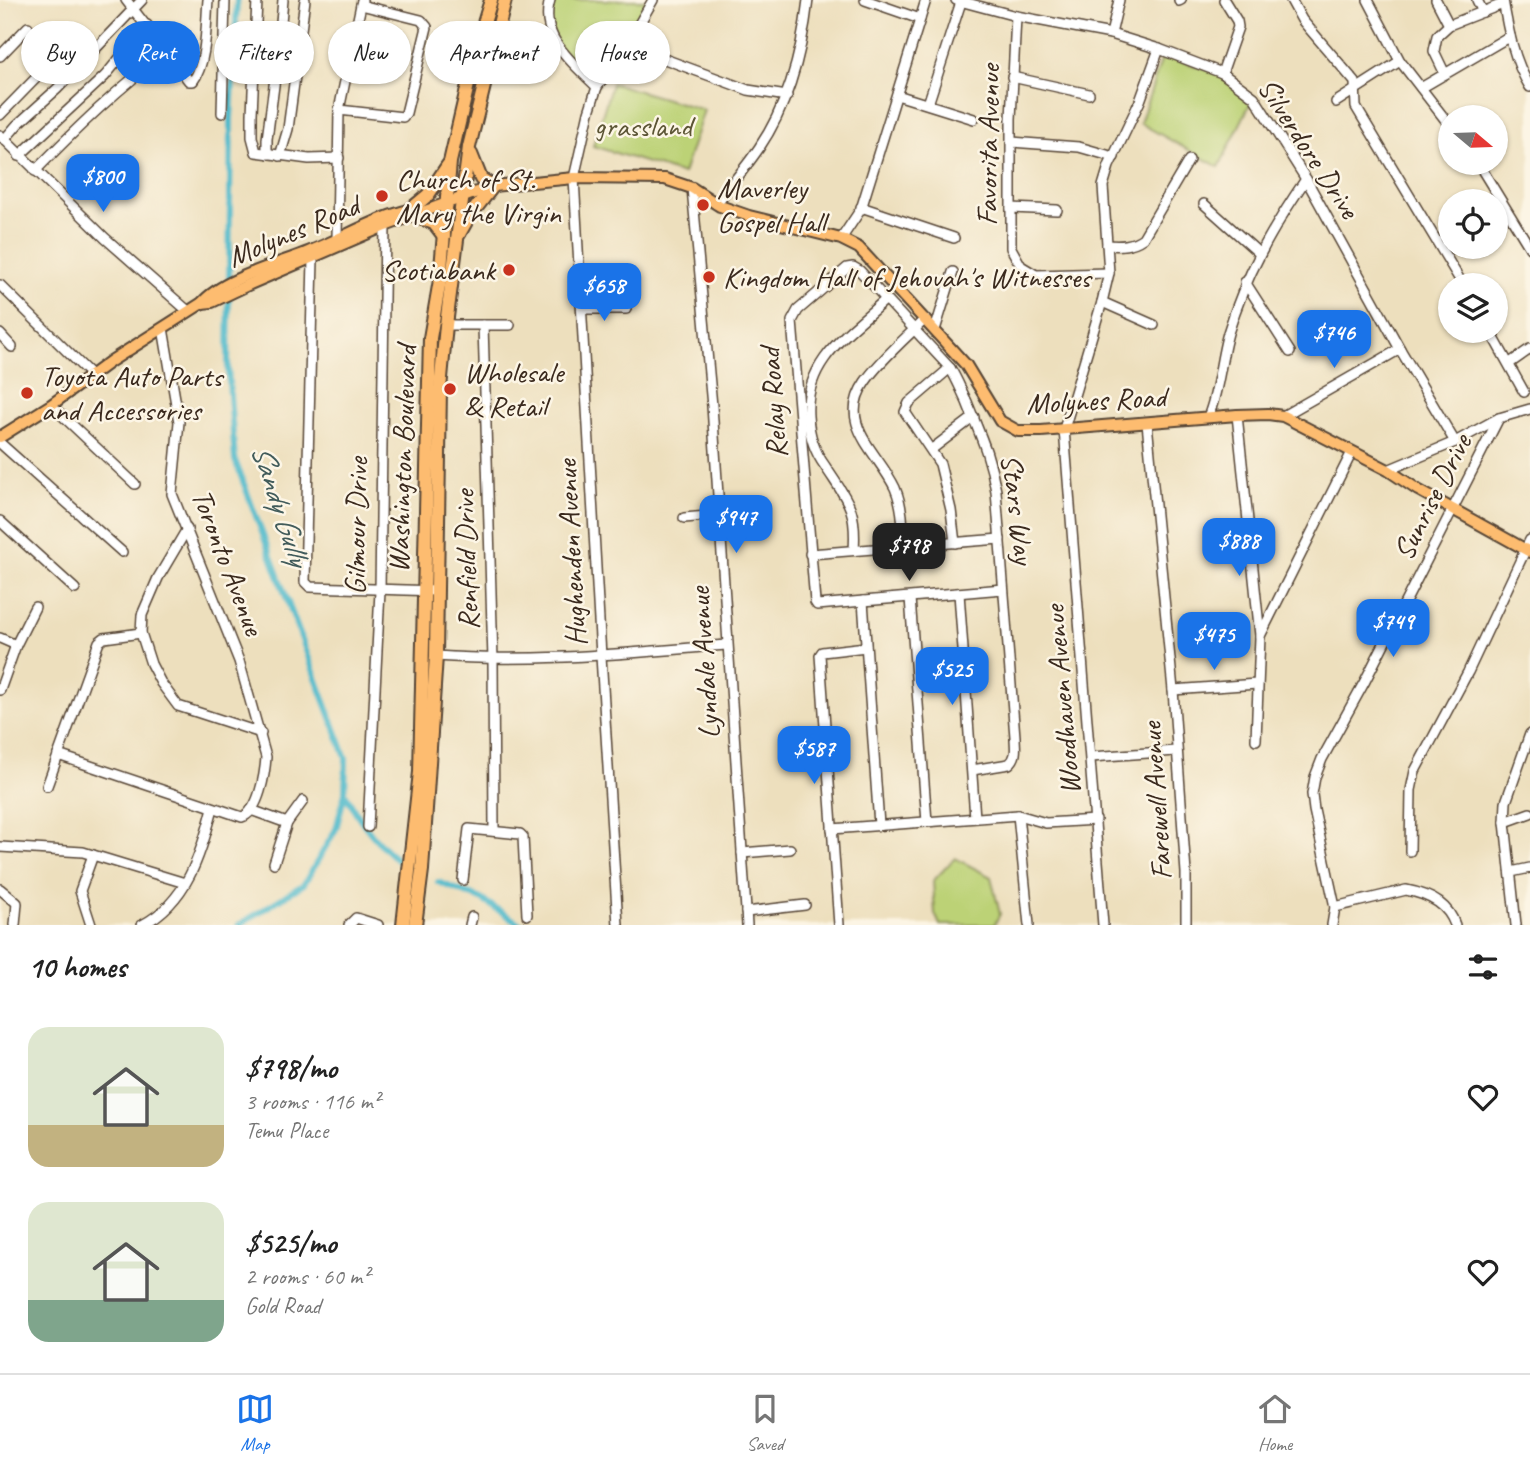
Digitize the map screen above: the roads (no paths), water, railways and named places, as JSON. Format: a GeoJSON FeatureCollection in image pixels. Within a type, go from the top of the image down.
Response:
{"type":"FeatureCollection","features":[{"type":"Feature","properties":{"kind":"highway","name":"Washington Boulevard"},"geometry":{"type":"LineString","coordinates":[[405,925],[420,772],[431,591],[450,238],[450,162],[477,46],[491,0]]}},
{"type":"Feature","properties":{"kind":"highway","name":"Washington Boulevard"},"geometry":{"type":"LineString","coordinates":[[405,925],[423,856],[436,656],[431,591],[430,338],[440,281],[461,197],[469,147],[505,0]]}},
{"type":"Feature","properties":{"kind":"highway"},"geometry":{"type":"LineString","coordinates":[[450,162],[434,187],[412,213],[434,223],[450,238],[493,186],[478,175],[469,147]]}},
{"type":"Feature","properties":{"kind":"main road","name":"Molynes Road"},"geometry":{"type":"LineString","coordinates":[[0,436],[51,405],[188,311],[337,239],[493,186],[574,178],[665,179],[692,188],[716,204],[749,216],[841,239],[866,254],[965,365],[1000,421],[1006,426],[1018,431],[1237,415],[1283,416],[1388,470],[1453,510],[1528,547]]}},
{"type":"Feature","properties":{"kind":"main road","name":"Molynes Road"},"geometry":{"type":"LineString","coordinates":[[248,280],[313,259],[412,213]]}},
{"type":"Feature","properties":{"kind":"street"},"geometry":{"type":"LineString","coordinates":[[126,0],[144,21]]}},
{"type":"Feature","properties":{"kind":"street"},"geometry":{"type":"LineString","coordinates":[[142,0],[57,89],[2,138],[188,311]]}},
{"type":"Feature","properties":{"kind":"street"},"geometry":{"type":"LineString","coordinates":[[200,68],[208,0]]}},
{"type":"Feature","properties":{"kind":"street"},"geometry":{"type":"LineString","coordinates":[[222,113],[226,0]]}},
{"type":"Feature","properties":{"kind":"street"},"geometry":{"type":"LineString","coordinates":[[257,0],[252,137],[256,152],[309,159],[338,158]]}},
{"type":"Feature","properties":{"kind":"street"},"geometry":{"type":"LineString","coordinates":[[274,155],[267,150],[267,139],[283,0]]}},
{"type":"Feature","properties":{"kind":"street"},"geometry":{"type":"LineString","coordinates":[[274,155],[288,129],[305,0]]}},
{"type":"Feature","properties":{"kind":"street"},"geometry":{"type":"LineString","coordinates":[[550,0],[546,11],[548,26],[557,46],[597,87]]}},
{"type":"Feature","properties":{"kind":"street","name":"Hughenden Avenue"},"geometry":{"type":"LineString","coordinates":[[641,21],[653,0]]}},
{"type":"Feature","properties":{"kind":"street"},"geometry":{"type":"LineString","coordinates":[[716,204],[760,148],[787,96],[803,39],[808,0]]}},
{"type":"Feature","properties":{"kind":"street"},"geometry":{"type":"LineString","coordinates":[[867,0],[920,19]]}},
{"type":"Feature","properties":{"kind":"street"},"geometry":{"type":"LineString","coordinates":[[841,239],[861,207],[926,0]]}},
{"type":"Feature","properties":{"kind":"street"},"geometry":{"type":"LineString","coordinates":[[1111,34],[1119,0]]}},
{"type":"Feature","properties":{"kind":"street"},"geometry":{"type":"LineString","coordinates":[[1222,73],[1238,27],[1224,0]]}},
{"type":"Feature","properties":{"kind":"street"},"geometry":{"type":"LineString","coordinates":[[1291,0],[1302,20],[1354,82],[1356,107],[1456,273]]}},
{"type":"Feature","properties":{"kind":"street"},"geometry":{"type":"LineString","coordinates":[[1367,0],[1400,61],[1438,110]]}},
{"type":"Feature","properties":{"kind":"street"},"geometry":{"type":"LineString","coordinates":[[1436,0],[1449,25]]}},
{"type":"Feature","properties":{"kind":"street"},"geometry":{"type":"LineString","coordinates":[[1477,0],[1483,12]]}},
{"type":"Feature","properties":{"kind":"street"},"geometry":{"type":"LineString","coordinates":[[928,104],[958,1]]}},
{"type":"Feature","properties":{"kind":"street","name":"Silverdore Drive"},"geometry":{"type":"LineString","coordinates":[[958,1],[1016,16],[1111,34],[1159,49],[1222,73],[1254,97],[1306,179],[1455,442]]}},
{"type":"Feature","properties":{"kind":"street"},"geometry":{"type":"LineString","coordinates":[[337,239],[339,110],[361,2],[421,20],[427,27],[406,114],[403,117],[339,110]]}},
{"type":"Feature","properties":{"kind":"street"},"geometry":{"type":"LineString","coordinates":[[1445,74],[1434,51],[1437,36],[1449,25],[1503,2],[1510,36],[1523,75],[1530,87]]}},
{"type":"Feature","properties":{"kind":"street","name":"Favorita Avenue"},"geometry":{"type":"LineString","coordinates":[[1016,16],[1012,78],[1011,248],[1015,258],[1028,272],[1036,275],[1109,273]]}},
{"type":"Feature","properties":{"kind":"street"},"geometry":{"type":"LineString","coordinates":[[0,56],[21,35]]}},
{"type":"Feature","properties":{"kind":"street"},"geometry":{"type":"LineString","coordinates":[[1421,88],[1510,36]]}},
{"type":"Feature","properties":{"kind":"street"},"geometry":{"type":"LineString","coordinates":[[1065,429],[1109,273],[1103,186],[1159,49]]}},
{"type":"Feature","properties":{"kind":"street"},"geometry":{"type":"LineString","coordinates":[[670,61],[748,90],[787,96]]}},
{"type":"Feature","properties":{"kind":"street"},"geometry":{"type":"LineString","coordinates":[[1336,102],[1400,61]]}},
{"type":"Feature","properties":{"kind":"street"},"geometry":{"type":"LineString","coordinates":[[19,156],[113,66]]}},
{"type":"Feature","properties":{"kind":"street"},"geometry":{"type":"LineString","coordinates":[[1012,78],[1089,94]]}},
{"type":"Feature","properties":{"kind":"street"},"geometry":{"type":"LineString","coordinates":[[0,115],[30,84]]}},
{"type":"Feature","properties":{"kind":"street"},"geometry":{"type":"LineString","coordinates":[[35,171],[125,84]]}},
{"type":"Feature","properties":{"kind":"street","name":"Hughenden Avenue"},"geometry":{"type":"LineString","coordinates":[[599,84],[589,112],[574,178],[618,925]]}},
{"type":"Feature","properties":{"kind":"street"},"geometry":{"type":"LineString","coordinates":[[897,95],[974,119]]}},
{"type":"Feature","properties":{"kind":"street"},"geometry":{"type":"LineString","coordinates":[[1011,142],[1079,147],[1114,157]]}},
{"type":"Feature","properties":{"kind":"street"},"geometry":{"type":"LineString","coordinates":[[1107,246],[1136,243],[1143,238],[1189,160]]}},
{"type":"Feature","properties":{"kind":"street"},"geometry":{"type":"LineString","coordinates":[[1485,175],[1530,248]]}},
{"type":"Feature","properties":{"kind":"street"},"geometry":{"type":"LineString","coordinates":[[1208,418],[1215,401],[1226,342],[1245,282],[1274,226],[1306,179]]}},
{"type":"Feature","properties":{"kind":"street","name":"Lyndale Avenue"},"geometry":{"type":"LineString","coordinates":[[692,188],[712,407],[747,925]]}},
{"type":"Feature","properties":{"kind":"street"},"geometry":{"type":"LineString","coordinates":[[1204,204],[1260,254]]}},
{"type":"Feature","properties":{"kind":"street"},"geometry":{"type":"LineString","coordinates":[[861,207],[954,238]]}},
{"type":"Feature","properties":{"kind":"street"},"geometry":{"type":"LineString","coordinates":[[1011,208],[1057,210]]}},
{"type":"Feature","properties":{"kind":"street","name":"Gilmour Drive"},"geometry":{"type":"LineString","coordinates":[[368,827],[380,591],[385,226]]}},
{"type":"Feature","properties":{"kind":"street"},"geometry":{"type":"LineString","coordinates":[[313,259],[305,582],[310,587],[431,591]]}},
{"type":"Feature","properties":{"kind":"street","name":"Stars Way"},"geometry":{"type":"LineString","coordinates":[[853,267],[860,271],[957,378],[983,436],[993,474],[1016,754],[1009,764],[972,770]]}},
{"type":"Feature","properties":{"kind":"street","name":"Relay Road"},"geometry":{"type":"LineString","coordinates":[[853,267],[847,268],[798,310],[793,318],[814,602],[817,605],[863,601]]}},
{"type":"Feature","properties":{"kind":"street"},"geometry":{"type":"LineString","coordinates":[[935,330],[953,272]]}},
{"type":"Feature","properties":{"kind":"street"},"geometry":{"type":"LineString","coordinates":[[1245,282],[1290,352]]}},
{"type":"Feature","properties":{"kind":"street"},"geometry":{"type":"LineString","coordinates":[[1,288],[92,376]]}},
{"type":"Feature","properties":{"kind":"street"},"geometry":{"type":"LineString","coordinates":[[855,550],[856,530],[851,505],[816,453],[808,420],[810,387],[821,361],[833,346],[885,300]]}},
{"type":"Feature","properties":{"kind":"street"},"geometry":{"type":"LineString","coordinates":[[1102,302],[1154,325]]}},
{"type":"Feature","properties":{"kind":"street"},"geometry":{"type":"LineString","coordinates":[[582,309],[626,309]]}},
{"type":"Feature","properties":{"kind":"street"},"geometry":{"type":"LineString","coordinates":[[902,546],[904,523],[895,489],[880,461],[858,430],[855,409],[865,382],[925,319]]}},
{"type":"Feature","properties":{"kind":"street"},"geometry":{"type":"LineString","coordinates":[[446,325],[510,325]]}},
{"type":"Feature","properties":{"kind":"street","name":"Renfield Drive"},"geometry":{"type":"LineString","coordinates":[[483,325],[493,660],[494,831]]}},
{"type":"Feature","properties":{"kind":"street","name":"Toronto Avenue"},"geometry":{"type":"LineString","coordinates":[[163,328],[179,422],[172,494],[239,662],[266,757],[265,773],[251,810]]}},
{"type":"Feature","properties":{"kind":"street"},"geometry":{"type":"LineString","coordinates":[[0,334],[12,347]]}},
{"type":"Feature","properties":{"kind":"street"},"geometry":{"type":"LineString","coordinates":[[1498,343],[1524,392]]}},
{"type":"Feature","properties":{"kind":"street"},"geometry":{"type":"LineString","coordinates":[[1283,416],[1400,349]]}},
{"type":"Feature","properties":{"kind":"street"},"geometry":{"type":"LineString","coordinates":[[1510,363],[1530,349]]}},
{"type":"Feature","properties":{"kind":"street"},"geometry":{"type":"LineString","coordinates":[[950,368],[908,403],[905,409],[940,464],[955,543]]}},
{"type":"Feature","properties":{"kind":"street"},"geometry":{"type":"LineString","coordinates":[[797,391],[810,387]]}},
{"type":"Feature","properties":{"kind":"street"},"geometry":{"type":"LineString","coordinates":[[51,405],[135,484]]}},
{"type":"Feature","properties":{"kind":"street"},"geometry":{"type":"LineString","coordinates":[[1388,470],[1455,442],[1499,418],[1530,409]]}},
{"type":"Feature","properties":{"kind":"street"},"geometry":{"type":"LineString","coordinates":[[1237,415],[1260,636],[1256,740]]}},
{"type":"Feature","properties":{"kind":"street"},"geometry":{"type":"LineString","coordinates":[[932,449],[974,417]]}},
{"type":"Feature","properties":{"kind":"street","name":"Sunrise Drive"},"geometry":{"type":"LineString","coordinates":[[1335,907],[1314,810],[1312,794],[1315,777],[1499,418]]}},
{"type":"Feature","properties":{"kind":"street","name":"Farewell Avenue"},"geometry":{"type":"LineString","coordinates":[[1147,423],[1173,690],[1186,873],[1186,925]]}},
{"type":"Feature","properties":{"kind":"street","name":"Woodhaven Avenue"},"geometry":{"type":"LineString","coordinates":[[1065,429],[1102,925]]}},
{"type":"Feature","properties":{"kind":"street"},"geometry":{"type":"LineString","coordinates":[[0,443],[122,552]]}},
{"type":"Feature","properties":{"kind":"street"},"geometry":{"type":"LineString","coordinates":[[1260,636],[1352,452]]}},
{"type":"Feature","properties":{"kind":"street"},"geometry":{"type":"LineString","coordinates":[[802,457],[816,453]]}},
{"type":"Feature","properties":{"kind":"street"},"geometry":{"type":"LineString","coordinates":[[684,518],[719,515]]}},
{"type":"Feature","properties":{"kind":"street"},"geometry":{"type":"LineString","coordinates":[[0,522],[75,589]]}},
{"type":"Feature","properties":{"kind":"street"},"geometry":{"type":"LineString","coordinates":[[187,529],[142,615],[141,633],[151,664],[178,706],[261,733]]}},
{"type":"Feature","properties":{"kind":"street"},"geometry":{"type":"LineString","coordinates":[[810,554],[1000,539]]}},
{"type":"Feature","properties":{"kind":"street"},"geometry":{"type":"LineString","coordinates":[[1410,851],[1411,790],[1415,771],[1468,672],[1528,547]]}},
{"type":"Feature","properties":{"kind":"street"},"geometry":{"type":"LineString","coordinates":[[879,825],[863,601],[1003,589]]}},
{"type":"Feature","properties":{"kind":"street"},"geometry":{"type":"LineString","coordinates":[[959,593],[975,818]]}},
{"type":"Feature","properties":{"kind":"street"},"geometry":{"type":"LineString","coordinates":[[910,598],[927,822]]}},
{"type":"Feature","properties":{"kind":"street"},"geometry":{"type":"LineString","coordinates":[[0,690],[16,645],[34,607]]}},
{"type":"Feature","properties":{"kind":"street"},"geometry":{"type":"LineString","coordinates":[[47,786],[99,642],[104,638],[141,633]]}},
{"type":"Feature","properties":{"kind":"street"},"geometry":{"type":"LineString","coordinates":[[0,638],[16,645]]}},
{"type":"Feature","properties":{"kind":"street"},"geometry":{"type":"LineString","coordinates":[[436,656],[493,660],[601,656],[726,645]]}},
{"type":"Feature","properties":{"kind":"street"},"geometry":{"type":"LineString","coordinates":[[839,925],[821,653],[866,648]]}},
{"type":"Feature","properties":{"kind":"street"},"geometry":{"type":"LineString","coordinates":[[1173,690],[1257,684]]}},
{"type":"Feature","properties":{"kind":"street"},"geometry":{"type":"LineString","coordinates":[[1516,925],[1505,821],[1506,802],[1530,734]]}},
{"type":"Feature","properties":{"kind":"street"},"geometry":{"type":"LineString","coordinates":[[1091,757],[1176,751]]}},
{"type":"Feature","properties":{"kind":"street"},"geometry":{"type":"LineString","coordinates":[[58,755],[242,817],[251,810],[288,823]]}},
{"type":"Feature","properties":{"kind":"street"},"geometry":{"type":"LineString","coordinates":[[275,863],[288,823],[303,801]]}},
{"type":"Feature","properties":{"kind":"street"},"geometry":{"type":"LineString","coordinates":[[142,925],[175,901],[201,847],[213,808]]}},
{"type":"Feature","properties":{"kind":"street"},"geometry":{"type":"LineString","coordinates":[[1505,821],[1530,813]]}},
{"type":"Feature","properties":{"kind":"street"},"geometry":{"type":"LineString","coordinates":[[832,829],[1018,815],[1046,823],[1096,820]]}},
{"type":"Feature","properties":{"kind":"street"},"geometry":{"type":"LineString","coordinates":[[1018,815],[1029,925]]}},
{"type":"Feature","properties":{"kind":"street"},"geometry":{"type":"LineString","coordinates":[[463,880],[471,828],[520,834],[523,837],[527,915]]}},
{"type":"Feature","properties":{"kind":"street"},"geometry":{"type":"LineString","coordinates":[[0,847],[70,850],[185,883]]}},
{"type":"Feature","properties":{"kind":"street"},"geometry":{"type":"LineString","coordinates":[[742,853],[789,849]]}},
{"type":"Feature","properties":{"kind":"street"},"geometry":{"type":"LineString","coordinates":[[91,925],[80,891],[93,855]]}},
{"type":"Feature","properties":{"kind":"street"},"geometry":{"type":"LineString","coordinates":[[1511,872],[1530,868]]}},
{"type":"Feature","properties":{"kind":"street"},"geometry":{"type":"LineString","coordinates":[[0,889],[17,903],[15,925]]}},
{"type":"Feature","properties":{"kind":"street"},"geometry":{"type":"LineString","coordinates":[[1332,925],[1335,907],[1406,890],[1438,902],[1453,918],[1455,925]]}},
{"type":"Feature","properties":{"kind":"street"},"geometry":{"type":"LineString","coordinates":[[746,912],[804,905]]}},
{"type":"Feature","properties":{"kind":"street"},"geometry":{"type":"LineString","coordinates":[[349,925],[356,918],[378,925]]}},
{"type":"Feature","properties":{"kind":"waterway","name":"Sandy Gully"},"geometry":{"type":"LineString","coordinates":[[237,0],[231,118],[228,369],[235,460],[346,758],[345,793],[336,829],[304,884],[239,925]]}},
{"type":"Feature","properties":{"kind":"waterway"},"geometry":{"type":"LineString","coordinates":[[345,793],[370,832],[402,864]]}},
{"type":"Feature","properties":{"kind":"waterway"},"geometry":{"type":"LineString","coordinates":[[438,882],[481,899],[522,925]]}},
{"type":"Feature","properties":{"kind":"place","name":"Church of St. Mary the Virgin"},"geometry":{"type":"Point","coordinates":[382,196]}},
{"type":"Feature","properties":{"kind":"place","name":"Maverley Gospel Hall"},"geometry":{"type":"Point","coordinates":[703,205]}},
{"type":"Feature","properties":{"kind":"place","name":"Scotiabank"},"geometry":{"type":"Point","coordinates":[509,270]}},
{"type":"Feature","properties":{"kind":"place","name":"Kingdom Hall of Jehovah's Witnesses"},"geometry":{"type":"Point","coordinates":[709,277]}},
{"type":"Feature","properties":{"kind":"place","name":"Wholesale & Retail"},"geometry":{"type":"Point","coordinates":[450,389]}},
{"type":"Feature","properties":{"kind":"place","name":"Toyota Auto Parts and Accessories"},"geometry":{"type":"Point","coordinates":[27,393]}},
{"type":"Feature","properties":{"kind":"park label","name":"grassland"},"geometry":{"type":"Point","coordinates":[643,126]}}]}
